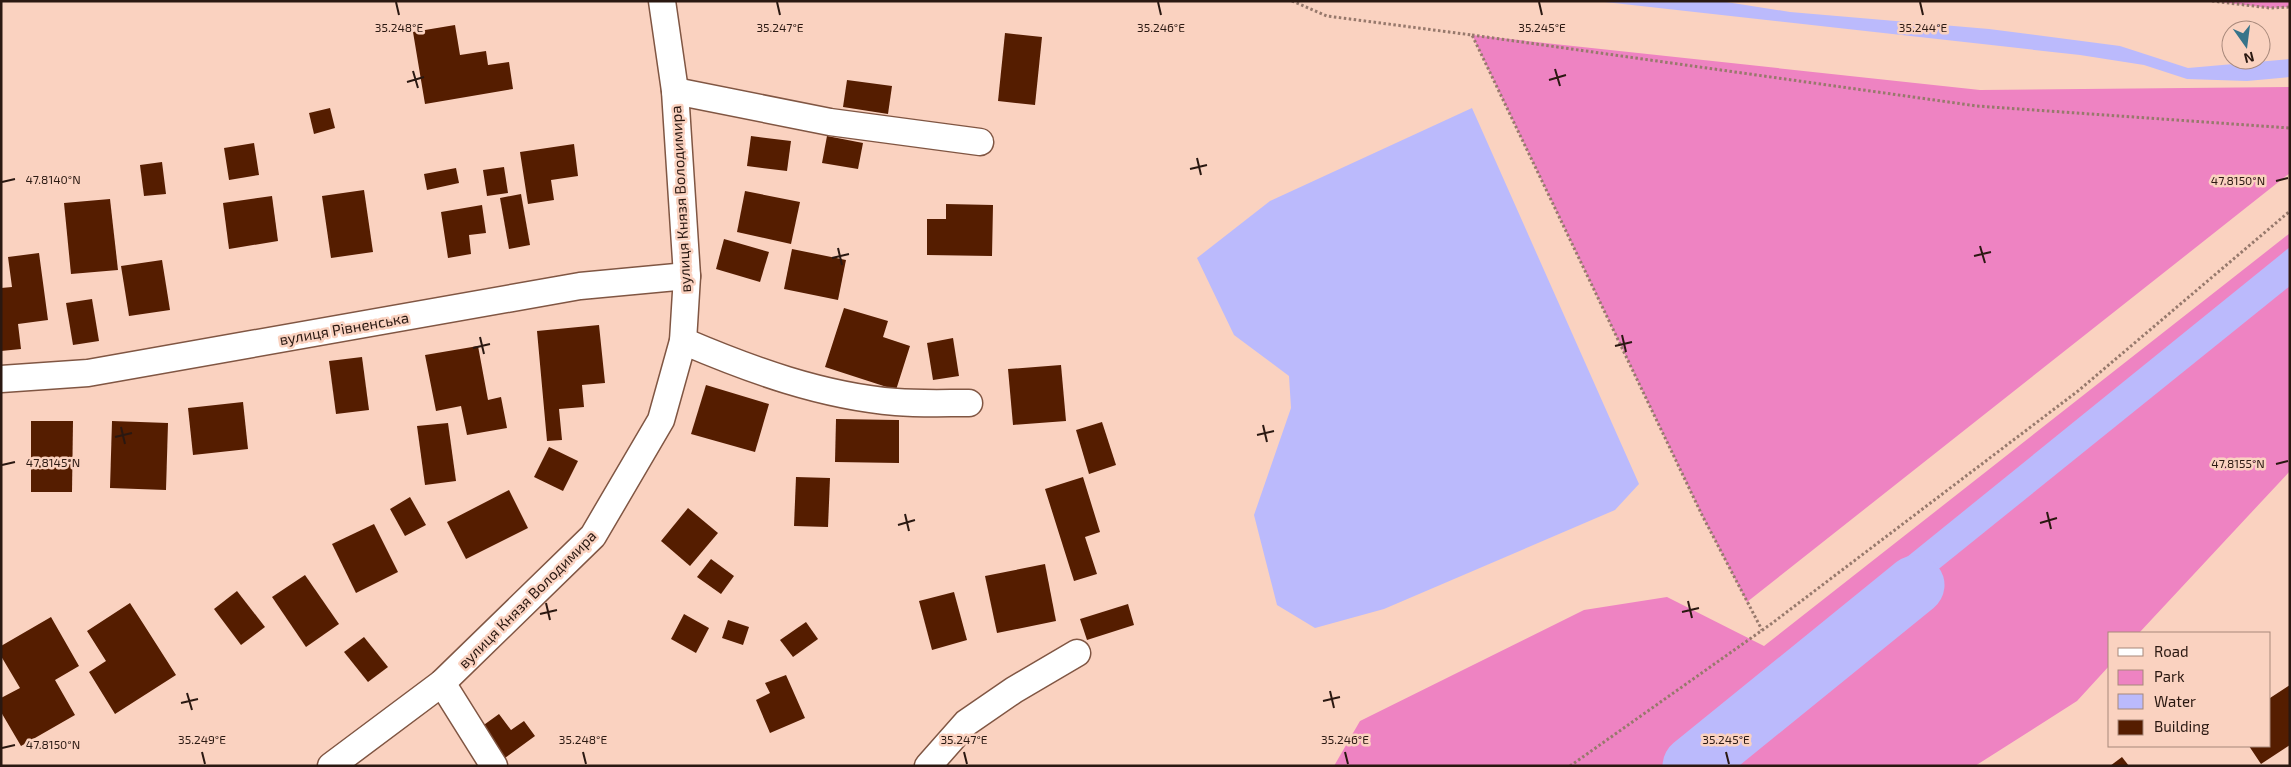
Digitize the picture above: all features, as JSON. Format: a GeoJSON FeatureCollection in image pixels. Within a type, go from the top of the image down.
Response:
{"type":"FeatureCollection","features":[{"type":"Feature","properties":{"kind":"street","name":"вулиця Князя Володимира"},"geometry":{"type":"LineString","coordinates":[[331,766],[442,683],[594,536],[661,420],[683,341],[687,276],[675,91],[662,1]]}},
{"type":"Feature","properties":{"kind":"street"},"geometry":{"type":"LineString","coordinates":[[675,91],[830,122],[980,142]]}},
{"type":"Feature","properties":{"kind":"street","name":"вулиця Рівненська"},"geometry":{"type":"LineString","coordinates":[[1,379],[88,373],[580,286],[687,276]]}},
{"type":"Feature","properties":{"kind":"street"},"geometry":{"type":"LineString","coordinates":[[683,341],[735,363],[819,390],[896,402],[969,403]]}},
{"type":"Feature","properties":{"kind":"street"},"geometry":{"type":"LineString","coordinates":[[928,766],[966,723],[1014,690],[1077,653]]}},
{"type":"Feature","properties":{"kind":"street"},"geometry":{"type":"LineString","coordinates":[[442,683],[494,766]]}},
{"type":"Feature","properties":{"kind":"path"},"geometry":{"type":"LineString","coordinates":[[1292,1],[1327,16],[1977,106],[2290,128]]}},
{"type":"Feature","properties":{"kind":"path"},"geometry":{"type":"LineString","coordinates":[[2212,1],[2270,8],[2290,7]]}},
{"type":"Feature","properties":{"kind":"path"},"geometry":{"type":"LineString","coordinates":[[1472,35],[1702,515],[1762,630]]}},
{"type":"Feature","properties":{"kind":"path"},"geometry":{"type":"LineString","coordinates":[[1570,766],[1762,630],[2078,391],[2290,211]]}},
{"type":"Feature","properties":{"kind":"green space"},"geometry":{"type":"Polygon","coordinates":[[[2212,1],[2290,1],[2290,7],[2270,8],[2212,1]]]}},
{"type":"Feature","properties":{"kind":"green space"},"geometry":{"type":"Polygon","coordinates":[[[1472,35],[1980,90],[2290,87],[2290,173],[1747,602],[1702,515],[1472,35]]]}},
{"type":"Feature","properties":{"kind":"green space"},"geometry":{"type":"Polygon","coordinates":[[[2290,233],[2290,471],[2140,632],[2108,632],[2108,667],[2077,701],[1975,766],[1334,766],[1360,721],[1584,610],[1667,597],[1764,646],[2290,233]]]}},
{"type":"Feature","properties":{"kind":"water"},"geometry":{"type":"Polygon","coordinates":[[[1596,1],[1720,1],[1790,12],[1989,29],[2120,46],[2188,68],[2221,65],[2221,70],[2271,70],[2271,61],[2290,59],[2290,77],[2247,81],[2187,79],[2144,65],[2080,55],[1596,1]]]}},
{"type":"Feature","properties":{"kind":"water"},"geometry":{"type":"Polygon","coordinates":[[[1472,108],[1639,484],[1615,510],[1384,609],[1315,628],[1277,605],[1254,515],[1291,408],[1289,376],[1234,335],[1197,258],[1270,201],[1472,108]]]}},
{"type":"Feature","properties":{"kind":"water"},"geometry":{"type":"Polygon","coordinates":[[[2290,247],[2290,286],[1853,638],[1818,629],[2290,247]]]}},
{"type":"Feature","properties":{"kind":"building"},"geometry":{"type":"Polygon","coordinates":[[[455,25],[460,55],[486,51],[488,65],[509,62],[513,89],[425,104],[413,32],[455,25]]]}},
{"type":"Feature","properties":{"kind":"building"},"geometry":{"type":"Polygon","coordinates":[[[1005,33],[1042,37],[1035,105],[998,101],[1005,33]]]}},
{"type":"Feature","properties":{"kind":"building"},"geometry":{"type":"Polygon","coordinates":[[[847,80],[892,86],[888,114],[843,107],[847,80]]]}},
{"type":"Feature","properties":{"kind":"building"},"geometry":{"type":"Polygon","coordinates":[[[330,108],[335,128],[314,134],[309,113],[330,108]]]}},
{"type":"Feature","properties":{"kind":"building"},"geometry":{"type":"Polygon","coordinates":[[[751,136],[791,141],[787,171],[747,166],[751,136]]]}},
{"type":"Feature","properties":{"kind":"building"},"geometry":{"type":"Polygon","coordinates":[[[827,136],[863,143],[858,169],[822,163],[827,136]]]}},
{"type":"Feature","properties":{"kind":"building"},"geometry":{"type":"Polygon","coordinates":[[[254,143],[259,175],[229,180],[224,148],[254,143]]]}},
{"type":"Feature","properties":{"kind":"building"},"geometry":{"type":"Polygon","coordinates":[[[574,144],[578,176],[551,180],[554,200],[528,204],[520,152],[574,144]]]}},
{"type":"Feature","properties":{"kind":"building"},"geometry":{"type":"Polygon","coordinates":[[[162,162],[166,194],[144,196],[140,165],[162,162]]]}},
{"type":"Feature","properties":{"kind":"building"},"geometry":{"type":"Polygon","coordinates":[[[504,167],[508,193],[487,196],[483,170],[504,167]]]}},
{"type":"Feature","properties":{"kind":"building"},"geometry":{"type":"Polygon","coordinates":[[[456,168],[459,183],[427,190],[424,174],[456,168]]]}},
{"type":"Feature","properties":{"kind":"building"},"geometry":{"type":"Polygon","coordinates":[[[364,190],[373,252],[331,258],[322,196],[364,190]]]}},
{"type":"Feature","properties":{"kind":"building"},"geometry":{"type":"Polygon","coordinates":[[[745,191],[800,202],[791,244],[737,232],[745,191]]]}},
{"type":"Feature","properties":{"kind":"building"},"geometry":{"type":"Polygon","coordinates":[[[521,194],[530,245],[509,249],[500,198],[521,194]]]}},
{"type":"Feature","properties":{"kind":"building"},"geometry":{"type":"Polygon","coordinates":[[[272,196],[278,241],[229,249],[223,203],[272,196]]]}},
{"type":"Feature","properties":{"kind":"building"},"geometry":{"type":"Polygon","coordinates":[[[110,199],[118,270],[71,274],[64,203],[110,199]]]}},
{"type":"Feature","properties":{"kind":"building"},"geometry":{"type":"Polygon","coordinates":[[[946,204],[993,205],[992,256],[927,255],[927,219],[946,219],[946,204]]]}},
{"type":"Feature","properties":{"kind":"building"},"geometry":{"type":"Polygon","coordinates":[[[482,205],[486,233],[469,235],[471,254],[448,258],[441,212],[482,205]]]}},
{"type":"Feature","properties":{"kind":"building"},"geometry":{"type":"Polygon","coordinates":[[[724,239],[769,252],[760,282],[716,269],[724,239]]]}},
{"type":"Feature","properties":{"kind":"building"},"geometry":{"type":"Polygon","coordinates":[[[792,249],[846,260],[838,300],[784,289],[792,249]]]}},
{"type":"Feature","properties":{"kind":"building"},"geometry":{"type":"Polygon","coordinates":[[[39,253],[48,320],[18,324],[21,349],[1,351],[1,288],[12,287],[8,257],[39,253]]]}},
{"type":"Feature","properties":{"kind":"building"},"geometry":{"type":"Polygon","coordinates":[[[162,260],[170,310],[129,316],[121,266],[162,260]]]}},
{"type":"Feature","properties":{"kind":"building"},"geometry":{"type":"Polygon","coordinates":[[[92,299],[99,341],[73,345],[66,303],[92,299]]]}},
{"type":"Feature","properties":{"kind":"building"},"geometry":{"type":"Polygon","coordinates":[[[844,308],[888,321],[883,337],[910,346],[896,390],[825,367],[844,308]]]}},
{"type":"Feature","properties":{"kind":"building"},"geometry":{"type":"Polygon","coordinates":[[[599,325],[605,383],[582,385],[584,407],[559,409],[562,440],[547,441],[537,331],[599,325]]]}},
{"type":"Feature","properties":{"kind":"building"},"geometry":{"type":"Polygon","coordinates":[[[953,338],[959,376],[933,380],[927,343],[953,338]]]}},
{"type":"Feature","properties":{"kind":"building"},"geometry":{"type":"Polygon","coordinates":[[[478,346],[488,400],[501,397],[507,428],[467,435],[461,406],[436,411],[425,355],[478,346]]]}},
{"type":"Feature","properties":{"kind":"building"},"geometry":{"type":"Polygon","coordinates":[[[362,357],[369,410],[336,414],[329,361],[362,357]]]}},
{"type":"Feature","properties":{"kind":"building"},"geometry":{"type":"Polygon","coordinates":[[[1061,365],[1066,421],[1013,425],[1008,369],[1061,365]]]}},
{"type":"Feature","properties":{"kind":"building"},"geometry":{"type":"Polygon","coordinates":[[[706,385],[769,404],[755,452],[691,434],[706,385]]]}},
{"type":"Feature","properties":{"kind":"building"},"geometry":{"type":"Polygon","coordinates":[[[243,402],[248,449],[193,455],[188,408],[243,402]]]}},
{"type":"Feature","properties":{"kind":"building"},"geometry":{"type":"Polygon","coordinates":[[[836,419],[899,420],[899,463],[835,462],[836,419]]]}},
{"type":"Feature","properties":{"kind":"building"},"geometry":{"type":"Polygon","coordinates":[[[31,421],[73,421],[72,492],[31,492],[31,421]]]}},
{"type":"Feature","properties":{"kind":"building"},"geometry":{"type":"Polygon","coordinates":[[[112,421],[168,423],[166,490],[110,488],[112,421]]]}},
{"type":"Feature","properties":{"kind":"building"},"geometry":{"type":"Polygon","coordinates":[[[1102,422],[1116,465],[1089,474],[1076,430],[1102,422]]]}},
{"type":"Feature","properties":{"kind":"building"},"geometry":{"type":"Polygon","coordinates":[[[448,423],[456,481],[425,485],[417,426],[448,423]]]}},
{"type":"Feature","properties":{"kind":"building"},"geometry":{"type":"Polygon","coordinates":[[[549,447],[578,461],[563,491],[534,477],[549,447]]]}},
{"type":"Feature","properties":{"kind":"building"},"geometry":{"type":"Polygon","coordinates":[[[796,477],[830,478],[828,527],[794,526],[796,477]]]}},
{"type":"Feature","properties":{"kind":"building"},"geometry":{"type":"Polygon","coordinates":[[[1083,477],[1100,532],[1085,537],[1097,574],[1074,581],[1045,489],[1083,477]]]}},
{"type":"Feature","properties":{"kind":"building"},"geometry":{"type":"Polygon","coordinates":[[[509,490],[528,528],[466,559],[447,522],[509,490]]]}},
{"type":"Feature","properties":{"kind":"building"},"geometry":{"type":"Polygon","coordinates":[[[410,497],[426,525],[405,536],[390,509],[410,497]]]}},
{"type":"Feature","properties":{"kind":"building"},"geometry":{"type":"Polygon","coordinates":[[[688,508],[718,533],[690,566],[661,541],[688,508]]]}},
{"type":"Feature","properties":{"kind":"building"},"geometry":{"type":"Polygon","coordinates":[[[374,524],[398,572],[356,593],[332,544],[374,524]]]}},
{"type":"Feature","properties":{"kind":"building"},"geometry":{"type":"Polygon","coordinates":[[[711,559],[734,576],[721,594],[697,577],[711,559]]]}},
{"type":"Feature","properties":{"kind":"building"},"geometry":{"type":"Polygon","coordinates":[[[1045,564],[1056,621],[997,633],[985,576],[1045,564]]]}},
{"type":"Feature","properties":{"kind":"building"},"geometry":{"type":"Polygon","coordinates":[[[305,575],[339,624],[306,647],[272,597],[305,575]]]}},
{"type":"Feature","properties":{"kind":"building"},"geometry":{"type":"Polygon","coordinates":[[[237,591],[265,627],[241,645],[214,609],[237,591]]]}},
{"type":"Feature","properties":{"kind":"building"},"geometry":{"type":"Polygon","coordinates":[[[954,592],[967,640],[932,650],[919,601],[954,592]]]}},
{"type":"Feature","properties":{"kind":"building"},"geometry":{"type":"Polygon","coordinates":[[[130,603],[176,675],[115,714],[89,672],[106,661],[87,631],[130,603]]]}},
{"type":"Feature","properties":{"kind":"building"},"geometry":{"type":"Polygon","coordinates":[[[1128,604],[1134,625],[1087,640],[1080,619],[1128,604]]]}},
{"type":"Feature","properties":{"kind":"building"},"geometry":{"type":"Polygon","coordinates":[[[684,614],[709,628],[696,653],[671,639],[684,614]]]}},
{"type":"Feature","properties":{"kind":"building"},"geometry":{"type":"Polygon","coordinates":[[[51,617],[79,666],[55,680],[75,715],[21,746],[1,712],[1,698],[20,688],[1,656],[1,646],[51,617]]]}},
{"type":"Feature","properties":{"kind":"building"},"geometry":{"type":"Polygon","coordinates":[[[728,620],[749,627],[743,645],[722,638],[728,620]]]}},
{"type":"Feature","properties":{"kind":"building"},"geometry":{"type":"Polygon","coordinates":[[[806,622],[818,639],[793,657],[780,640],[806,622]]]}},
{"type":"Feature","properties":{"kind":"building"},"geometry":{"type":"Polygon","coordinates":[[[364,637],[388,667],[368,682],[344,652],[364,637]]]}},
{"type":"Feature","properties":{"kind":"building"},"geometry":{"type":"Polygon","coordinates":[[[786,675],[805,718],[770,733],[756,700],[770,693],[765,683],[786,675]]]}},
{"type":"Feature","properties":{"kind":"building"},"geometry":{"type":"Polygon","coordinates":[[[2290,685],[2290,745],[2261,764],[2250,747],[2271,747],[2271,697],[2290,685]]]}},
{"type":"Feature","properties":{"kind":"building"},"geometry":{"type":"Polygon","coordinates":[[[499,714],[511,730],[524,721],[535,736],[505,758],[481,727],[499,714]]]}},
{"type":"Feature","properties":{"kind":"building"},"geometry":{"type":"Polygon","coordinates":[[[2122,757],[2129,766],[2110,766],[2122,757]]]}},
{"type":"Feature","properties":{"kind":"waterway"},"geometry":{"type":"LineString","coordinates":[[1692,766],[1915,585]]}}]}
